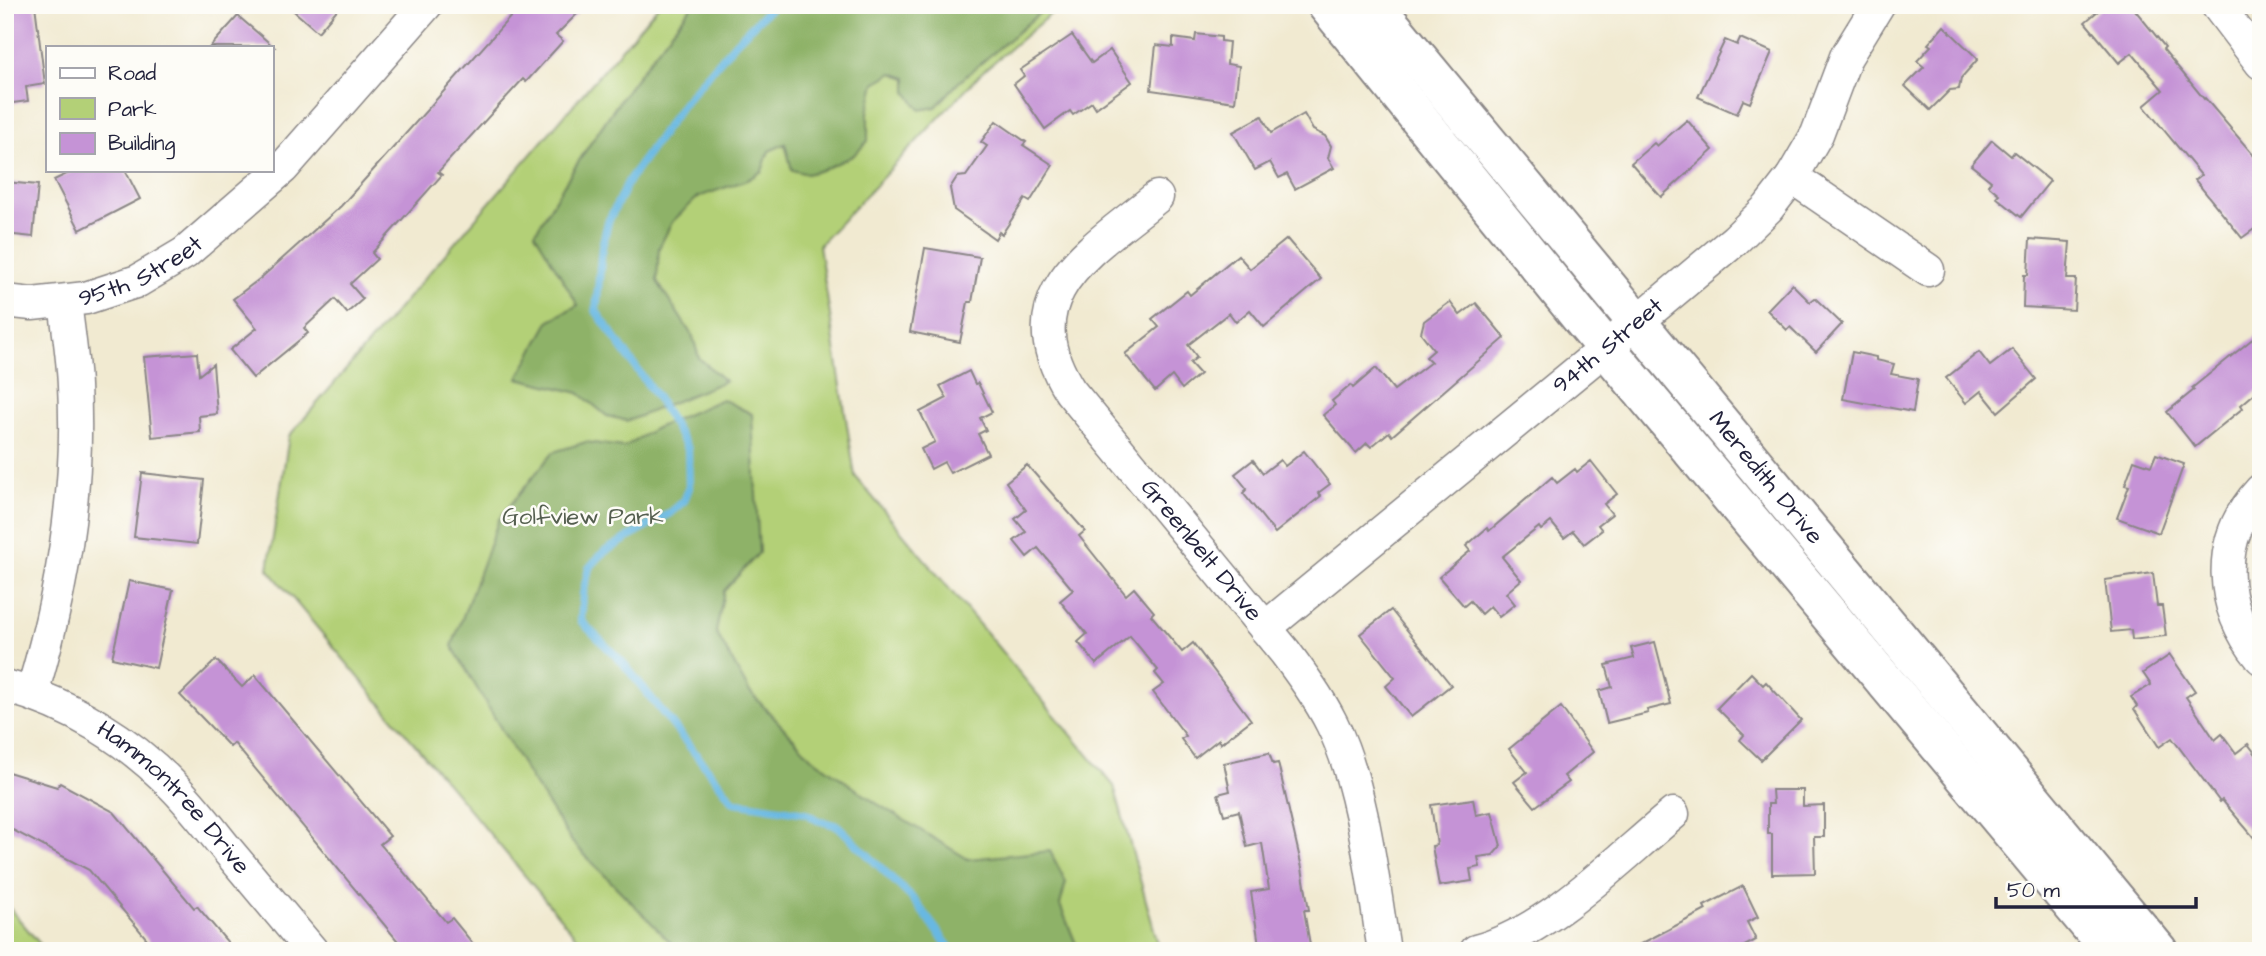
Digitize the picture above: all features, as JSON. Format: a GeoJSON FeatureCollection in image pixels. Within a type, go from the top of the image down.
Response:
{"type":"FeatureCollection","features":[{"type":"Feature","properties":{"kind":"main road","name":"Meredith Drive"},"geometry":{"type":"LineString","coordinates":[[1326,5],[1606,348],[2111,951]]}},
{"type":"Feature","properties":{"kind":"main road","name":"Meredith Drive"},"geometry":{"type":"LineString","coordinates":[[1374,5],[2158,951]]}},
{"type":"Feature","properties":{"kind":"street","name":"95th Street"},"geometry":{"type":"LineString","coordinates":[[18,690],[48,639],[65,556],[74,471],[74,386],[65,301],[86,298],[138,281],[185,253],[283,168],[426,5]]}},
{"type":"Feature","properties":{"kind":"street","name":"94th Street"},"geometry":{"type":"LineString","coordinates":[[1265,628],[1606,348],[1735,240],[1768,208],[1792,177],[1817,134],[1846,57],[1878,5]]}},
{"type":"Feature","properties":{"kind":"street"},"geometry":{"type":"LineString","coordinates":[[2217,5],[2261,63]]}},
{"type":"Feature","properties":{"kind":"street"},"geometry":{"type":"LineString","coordinates":[[1792,177],[1928,270]]}},
{"type":"Feature","properties":{"kind":"street","name":"Greenbelt Drive"},"geometry":{"type":"LineString","coordinates":[[1157,197],[1082,258],[1065,277],[1054,299],[1048,324],[1049,348],[1057,371],[1070,391],[1310,685],[1333,726],[1348,766],[1360,812],[1384,951]]}},
{"type":"Feature","properties":{"kind":"street"},"geometry":{"type":"LineString","coordinates":[[5,301],[32,304],[65,301]]}},
{"type":"Feature","properties":{"kind":"street"},"geometry":{"type":"LineString","coordinates":[[2258,654],[2244,635],[2233,611],[2227,584],[2228,554],[2236,527],[2250,502],[2261,490]]}},
{"type":"Feature","properties":{"kind":"street","name":"Hammontree Drive"},"geometry":{"type":"LineString","coordinates":[[18,690],[74,712],[141,756],[177,790],[312,951]]}},
{"type":"Feature","properties":{"kind":"street"},"geometry":{"type":"LineString","coordinates":[[1476,951],[1494,946],[1530,929],[1562,907],[1673,814]]}},
{"type":"Feature","properties":{"kind":"green space","name":"Golfview Park"},"geometry":{"type":"Polygon","coordinates":[[[659,5],[1061,5],[980,74],[819,245],[855,476],[1114,786],[1160,951],[588,951],[268,569],[289,436],[659,5]]]}},
{"type":"Feature","properties":{"kind":"green space"},"geometry":{"type":"Polygon","coordinates":[[[693,5],[1049,5],[958,83],[936,107],[920,110],[907,92],[907,78],[892,73],[875,83],[868,112],[868,141],[853,156],[807,174],[792,170],[785,144],[769,151],[762,171],[747,180],[698,197],[672,222],[659,248],[657,281],[693,337],[699,358],[725,381],[628,421],[607,416],[579,393],[518,378],[550,320],[578,305],[535,233],[609,116],[693,5]]]}},
{"type":"Feature","properties":{"kind":"green space"},"geometry":{"type":"Polygon","coordinates":[[[722,399],[752,414],[759,553],[724,591],[716,632],[749,691],[811,757],[876,803],[968,859],[1050,851],[1066,882],[1060,905],[1079,951],[679,951],[572,842],[529,776],[452,646],[499,519],[553,452],[586,442],[624,447],[654,429],[722,399]]]}},
{"type":"Feature","properties":{"kind":"green space"},"geometry":{"type":"Polygon","coordinates":[[[5,903],[46,951],[5,951],[5,903]]]}},
{"type":"Feature","properties":{"kind":"building"},"geometry":{"type":"Polygon","coordinates":[[[5,5],[35,5],[45,84],[26,87],[28,101],[5,104],[5,5]]]}},
{"type":"Feature","properties":{"kind":"building"},"geometry":{"type":"Polygon","coordinates":[[[287,5],[341,5],[318,32],[287,5]]]}},
{"type":"Feature","properties":{"kind":"building"},"geometry":{"type":"Polygon","coordinates":[[[521,5],[586,5],[556,35],[563,41],[526,82],[523,79],[438,172],[442,175],[372,253],[377,259],[350,284],[363,299],[347,313],[335,299],[304,328],[308,333],[253,378],[230,350],[257,328],[233,299],[262,277],[341,206],[521,5]]]}},
{"type":"Feature","properties":{"kind":"building"},"geometry":{"type":"Polygon","coordinates":[[[2105,5],[2131,5],[2165,47],[2163,49],[2261,164],[2261,224],[2242,238],[2195,180],[2201,175],[2144,106],[2163,90],[2132,53],[2119,63],[2085,22],[2105,5]]]}},
{"type":"Feature","properties":{"kind":"building"},"geometry":{"type":"Polygon","coordinates":[[[238,16],[273,46],[211,46],[238,16]]]}},
{"type":"Feature","properties":{"kind":"building"},"geometry":{"type":"Polygon","coordinates":[[[1944,26],[1978,59],[1961,78],[1959,89],[1950,90],[1930,110],[1905,86],[1924,67],[1917,61],[1944,26]]]}},
{"type":"Feature","properties":{"kind":"building"},"geometry":{"type":"Polygon","coordinates":[[[1196,34],[1221,37],[1221,41],[1229,42],[1227,64],[1239,66],[1235,102],[1151,90],[1156,45],[1173,47],[1173,38],[1195,41],[1196,34]]]}},
{"type":"Feature","properties":{"kind":"building"},"geometry":{"type":"Polygon","coordinates":[[[1072,35],[1092,63],[1110,50],[1132,82],[1096,108],[1092,102],[1073,115],[1070,111],[1045,129],[1014,84],[1024,76],[1020,70],[1072,35]]]}},
{"type":"Feature","properties":{"kind":"building"},"geometry":{"type":"Polygon","coordinates":[[[1740,38],[1772,52],[1750,103],[1743,100],[1737,114],[1698,97],[1725,40],[1737,45],[1740,38]]]}},
{"type":"Feature","properties":{"kind":"building"},"geometry":{"type":"Polygon","coordinates":[[[1304,114],[1313,130],[1325,136],[1331,146],[1328,158],[1334,168],[1295,189],[1287,174],[1279,178],[1270,162],[1255,170],[1233,132],[1262,116],[1271,133],[1304,114]]]}},
{"type":"Feature","properties":{"kind":"building"},"geometry":{"type":"Polygon","coordinates":[[[1687,120],[1713,150],[1661,197],[1631,163],[1654,143],[1657,146],[1687,120]]]}},
{"type":"Feature","properties":{"kind":"building"},"geometry":{"type":"Polygon","coordinates":[[[996,121],[1026,142],[1023,145],[1053,165],[1030,202],[1025,199],[1002,234],[999,232],[995,239],[954,210],[950,188],[957,177],[966,176],[987,146],[981,142],[996,121]]]}},
{"type":"Feature","properties":{"kind":"building"},"geometry":{"type":"Polygon","coordinates":[[[1992,140],[2011,156],[2014,152],[2050,181],[2021,217],[1996,197],[1999,194],[1988,185],[1991,181],[1971,165],[1992,140]]]}},
{"type":"Feature","properties":{"kind":"building"},"geometry":{"type":"Polygon","coordinates":[[[71,172],[126,172],[140,199],[80,230],[54,180],[71,172]]]}},
{"type":"Feature","properties":{"kind":"building"},"geometry":{"type":"Polygon","coordinates":[[[5,182],[38,185],[33,237],[5,234],[5,182]]]}},
{"type":"Feature","properties":{"kind":"building"},"geometry":{"type":"Polygon","coordinates":[[[1287,239],[1321,279],[1264,327],[1250,310],[1236,322],[1229,313],[1188,345],[1197,357],[1190,363],[1200,374],[1182,389],[1172,376],[1155,391],[1125,354],[1159,327],[1152,319],[1187,291],[1190,295],[1238,255],[1250,269],[1287,239]]]}},
{"type":"Feature","properties":{"kind":"building"},"geometry":{"type":"Polygon","coordinates":[[[2030,239],[2070,242],[2067,279],[2076,279],[2074,310],[2023,307],[2024,275],[2028,275],[2030,239]]]}},
{"type":"Feature","properties":{"kind":"building"},"geometry":{"type":"Polygon","coordinates":[[[925,248],[980,257],[972,302],[968,302],[960,342],[910,332],[925,248]]]}},
{"type":"Feature","properties":{"kind":"building"},"geometry":{"type":"Polygon","coordinates":[[[1792,284],[1810,302],[1815,298],[1842,324],[1816,352],[1790,327],[1787,330],[1767,310],[1792,284]]]}},
{"type":"Feature","properties":{"kind":"building"},"geometry":{"type":"Polygon","coordinates":[[[1450,302],[1460,315],[1476,303],[1505,338],[1392,436],[1389,432],[1371,447],[1367,443],[1356,453],[1323,415],[1335,405],[1332,401],[1351,385],[1353,388],[1376,368],[1394,390],[1431,362],[1426,357],[1434,350],[1421,333],[1424,321],[1450,302]]]}},
{"type":"Feature","properties":{"kind":"building"},"geometry":{"type":"Polygon","coordinates":[[[2261,332],[2261,388],[2241,405],[2243,408],[2195,447],[2167,412],[2261,332]]]}},
{"type":"Feature","properties":{"kind":"building"},"geometry":{"type":"Polygon","coordinates":[[[2012,349],[2036,379],[1998,412],[1981,391],[1966,403],[1946,378],[1979,352],[1990,366],[2012,349]]]}},
{"type":"Feature","properties":{"kind":"building"},"geometry":{"type":"Polygon","coordinates":[[[1852,352],[1894,364],[1891,374],[1918,379],[1913,412],[1843,399],[1852,352]]]}},
{"type":"Feature","properties":{"kind":"building"},"geometry":{"type":"Polygon","coordinates":[[[197,353],[199,375],[213,364],[217,414],[199,416],[200,432],[152,437],[144,357],[197,353]]]}},
{"type":"Feature","properties":{"kind":"building"},"geometry":{"type":"Polygon","coordinates":[[[969,371],[992,412],[980,418],[986,430],[978,434],[988,454],[950,473],[944,462],[931,469],[921,449],[935,442],[920,412],[947,398],[940,386],[969,371]]]}},
{"type":"Feature","properties":{"kind":"building"},"geometry":{"type":"Polygon","coordinates":[[[1304,451],[1330,484],[1318,493],[1321,496],[1275,533],[1243,493],[1247,489],[1235,474],[1253,460],[1263,473],[1280,460],[1285,466],[1304,451]]]}},
{"type":"Feature","properties":{"kind":"building"},"geometry":{"type":"Polygon","coordinates":[[[2156,454],[2184,464],[2159,533],[2117,518],[2129,486],[2125,485],[2134,460],[2151,466],[2156,454]]]}},
{"type":"Feature","properties":{"kind":"building"},"geometry":{"type":"Polygon","coordinates":[[[1591,461],[1617,494],[1604,504],[1612,514],[1598,525],[1602,530],[1584,544],[1573,531],[1564,538],[1551,522],[1541,530],[1539,527],[1502,557],[1521,580],[1506,593],[1515,604],[1499,617],[1490,606],[1481,614],[1470,601],[1464,606],[1439,577],[1470,551],[1466,546],[1487,528],[1489,531],[1552,477],[1557,483],[1591,461]]]}},
{"type":"Feature","properties":{"kind":"building"},"geometry":{"type":"Polygon","coordinates":[[[1027,465],[1085,531],[1079,536],[1126,595],[1134,588],[1154,612],[1151,615],[1182,652],[1193,643],[1251,720],[1220,744],[1219,739],[1195,758],[1181,739],[1186,736],[1153,692],[1164,684],[1155,673],[1158,670],[1130,636],[1096,664],[1078,642],[1087,634],[1060,601],[1073,590],[1038,548],[1027,557],[1014,541],[1026,532],[1015,519],[1026,510],[1006,482],[1027,465]]]}},
{"type":"Feature","properties":{"kind":"building"},"geometry":{"type":"Polygon","coordinates":[[[142,473],[204,480],[197,544],[134,537],[142,473]]]}},
{"type":"Feature","properties":{"kind":"building"},"geometry":{"type":"Polygon","coordinates":[[[2153,573],[2157,606],[2162,606],[2166,636],[2132,640],[2131,630],[2111,632],[2105,580],[2153,573]]]}},
{"type":"Feature","properties":{"kind":"building"},"geometry":{"type":"Polygon","coordinates":[[[129,581],[173,590],[156,668],[112,658],[129,581]]]}},
{"type":"Feature","properties":{"kind":"building"},"geometry":{"type":"Polygon","coordinates":[[[1391,610],[1451,685],[1411,717],[1386,686],[1395,678],[1360,634],[1391,610]]]}},
{"type":"Feature","properties":{"kind":"building"},"geometry":{"type":"Polygon","coordinates":[[[1655,642],[1671,704],[1607,723],[1599,691],[1612,687],[1606,665],[1634,658],[1631,648],[1655,642]]]}},
{"type":"Feature","properties":{"kind":"building"},"geometry":{"type":"Polygon","coordinates":[[[2170,655],[2195,691],[2186,697],[2215,740],[2222,734],[2236,753],[2248,744],[2261,761],[2261,846],[2222,800],[2220,802],[2172,738],[2159,747],[2134,709],[2137,706],[2131,697],[2151,685],[2143,673],[2170,655]]]}},
{"type":"Feature","properties":{"kind":"building"},"geometry":{"type":"Polygon","coordinates":[[[216,660],[242,687],[255,675],[390,836],[380,844],[446,922],[452,918],[479,951],[406,951],[234,743],[230,747],[180,695],[216,660]]]}},
{"type":"Feature","properties":{"kind":"building"},"geometry":{"type":"Polygon","coordinates":[[[1751,673],[1763,685],[1766,682],[1801,720],[1761,760],[1740,740],[1744,735],[1717,708],[1751,673]]]}},
{"type":"Feature","properties":{"kind":"building"},"geometry":{"type":"Polygon","coordinates":[[[1561,707],[1593,752],[1564,776],[1569,782],[1535,807],[1514,782],[1527,772],[1509,749],[1561,707]]]}},
{"type":"Feature","properties":{"kind":"building"},"geometry":{"type":"Polygon","coordinates":[[[1269,753],[1273,764],[1278,763],[1302,868],[1309,910],[1304,910],[1310,945],[1260,951],[1251,892],[1269,889],[1262,843],[1247,847],[1239,811],[1224,815],[1218,794],[1230,791],[1224,763],[1269,753]]]}},
{"type":"Feature","properties":{"kind":"building"},"geometry":{"type":"Polygon","coordinates":[[[5,771],[57,787],[60,783],[114,812],[194,908],[197,906],[235,951],[157,951],[89,870],[5,826],[5,771]]]}},
{"type":"Feature","properties":{"kind":"building"},"geometry":{"type":"Polygon","coordinates":[[[1772,790],[1803,790],[1803,806],[1824,805],[1824,837],[1814,837],[1815,873],[1772,874],[1772,834],[1768,834],[1768,804],[1773,804],[1772,790]]]}},
{"type":"Feature","properties":{"kind":"building"},"geometry":{"type":"Polygon","coordinates":[[[1473,799],[1476,815],[1492,812],[1501,846],[1493,855],[1478,857],[1480,867],[1470,869],[1472,881],[1439,886],[1432,846],[1437,845],[1431,805],[1473,799]]]}},
{"type":"Feature","properties":{"kind":"building"},"geometry":{"type":"Polygon","coordinates":[[[1743,886],[1758,917],[1747,922],[1756,940],[1735,951],[1627,951],[1706,910],[1704,906],[1743,886]]]}},
{"type":"Feature","properties":{"kind":"waterway"},"geometry":{"type":"LineString","coordinates":[[773,5],[736,42],[685,101],[629,180],[608,222],[602,247],[596,311],[656,396],[688,449],[689,488],[684,501],[670,513],[604,552],[589,568],[581,621],[624,664],[734,802],[806,813],[817,820],[838,826],[914,900],[952,951]]}}]}
